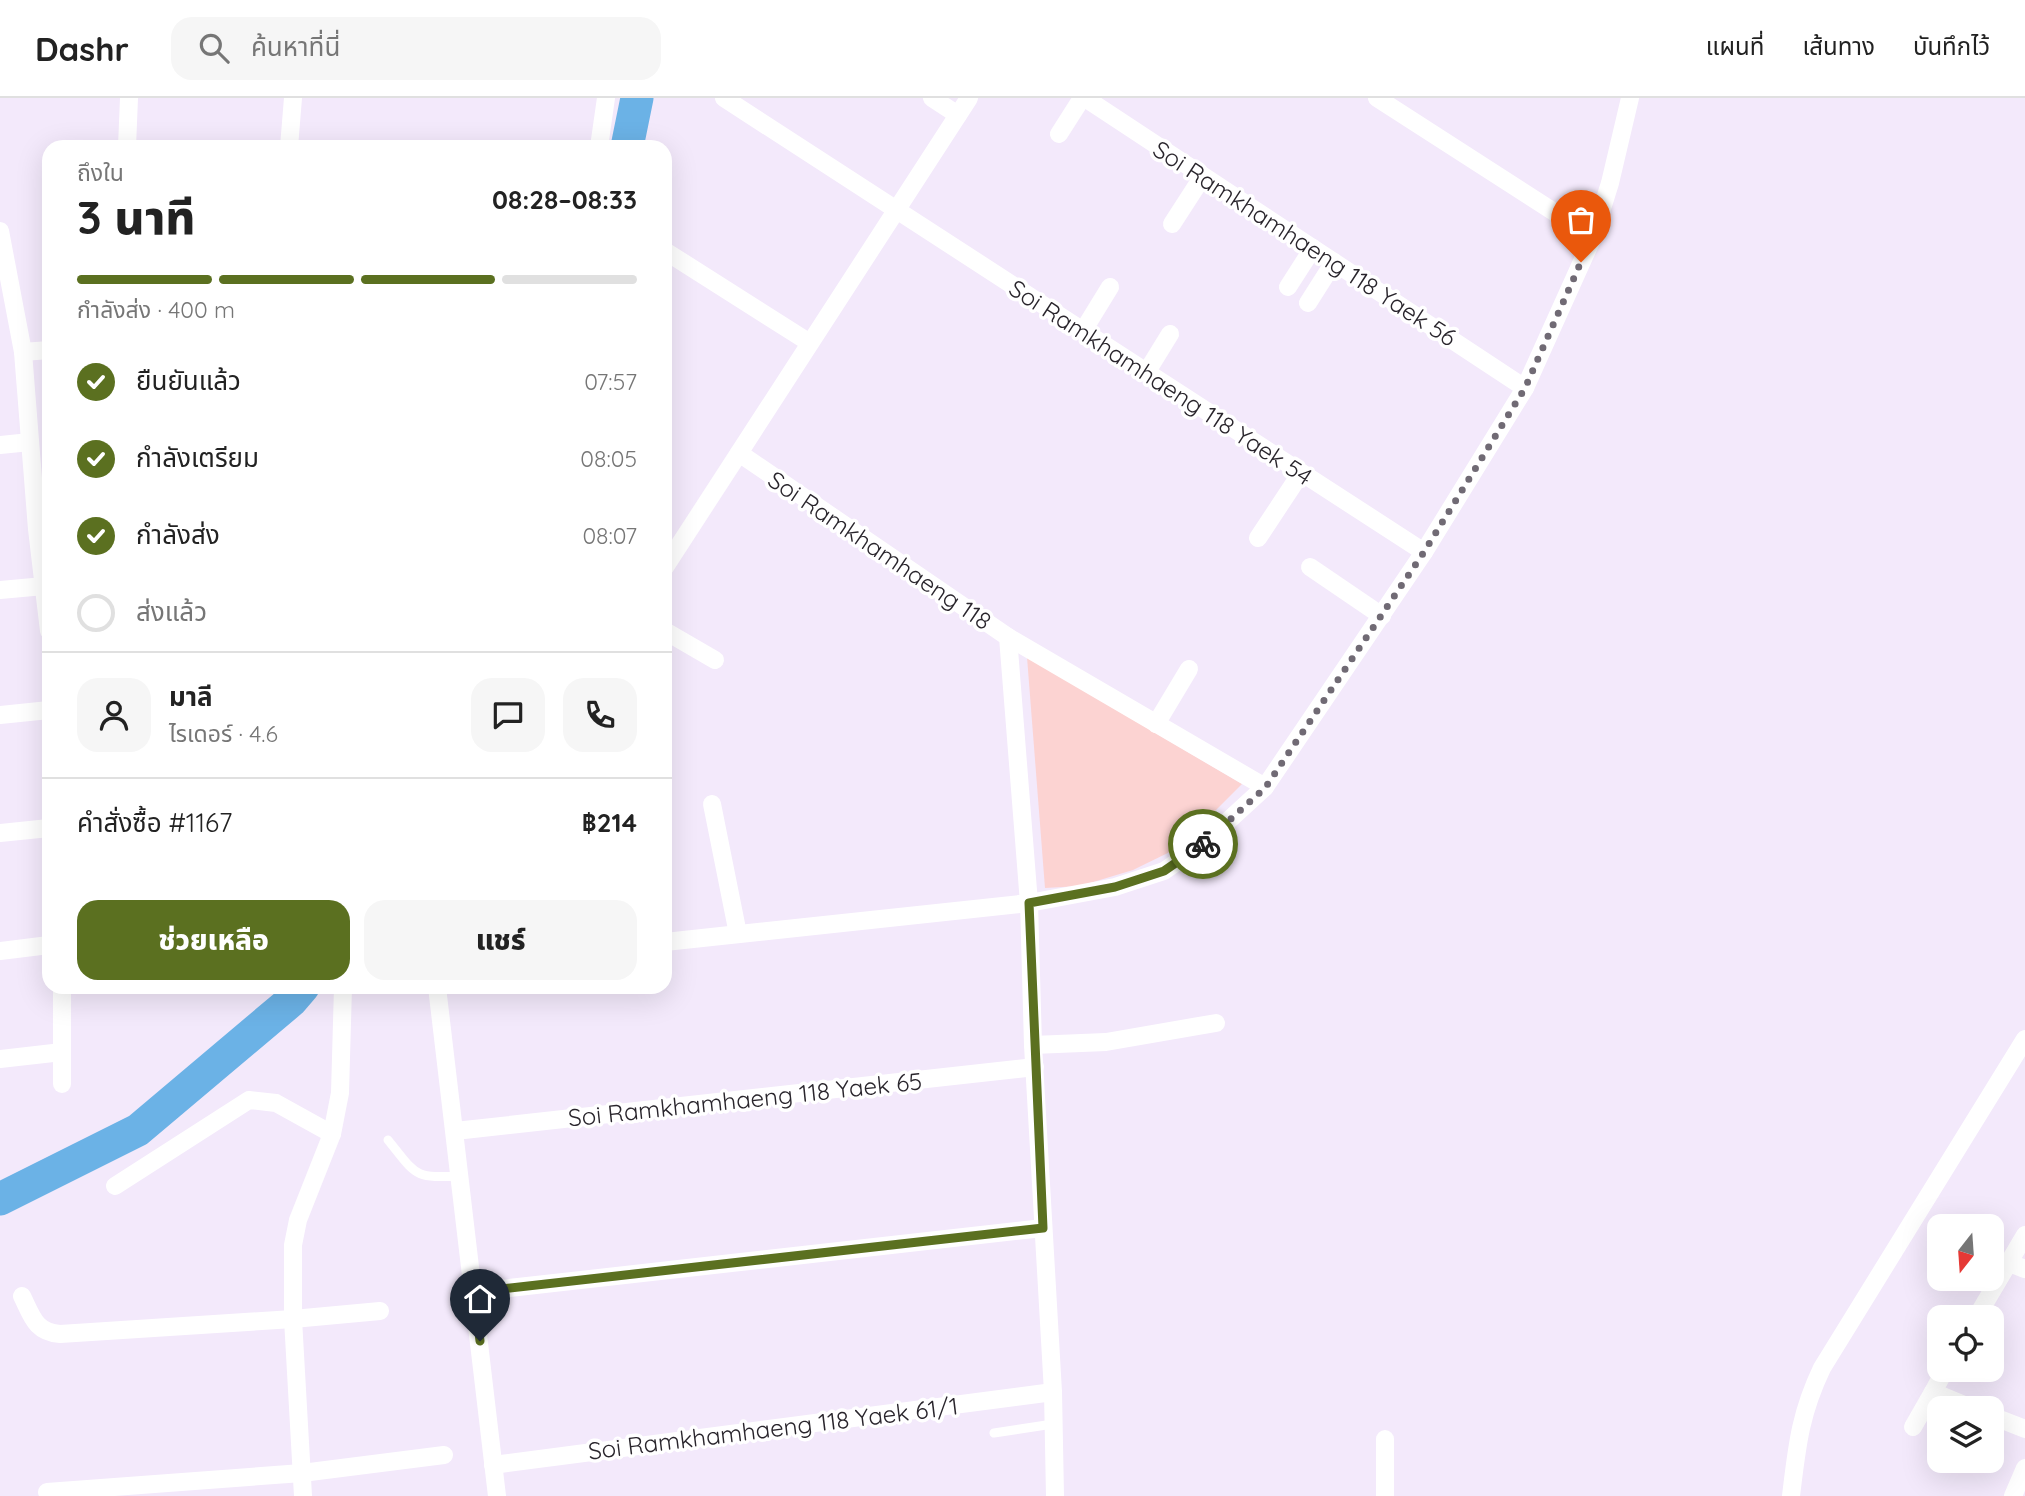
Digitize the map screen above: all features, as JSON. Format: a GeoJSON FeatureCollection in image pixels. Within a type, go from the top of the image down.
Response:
{"type":"FeatureCollection","features":[{"type":"Feature","properties":{"kind":"street"},"geometry":{"type":"LineString","coordinates":[[127,140],[129,98]]}},
{"type":"Feature","properties":{"kind":"street"},"geometry":{"type":"LineString","coordinates":[[290,140],[293,98]]}},
{"type":"Feature","properties":{"kind":"street"},"geometry":{"type":"LineString","coordinates":[[600,140],[606,98]]}},
{"type":"Feature","properties":{"kind":"street","name":"Soi Ramkhamhaeng 118 Yaek 54"},"geometry":{"type":"LineString","coordinates":[[724,98],[1424,552]]}},
{"type":"Feature","properties":{"kind":"street"},"geometry":{"type":"LineString","coordinates":[[932,98],[958,115]]}},
{"type":"Feature","properties":{"kind":"street"},"geometry":{"type":"LineString","coordinates":[[672,557],[969,98]]}},
{"type":"Feature","properties":{"kind":"street"},"geometry":{"type":"LineString","coordinates":[[1059,134],[1084,98]]}},
{"type":"Feature","properties":{"kind":"street","name":"Soi Ramkhamhaeng 118 Yaek 56"},"geometry":{"type":"LineString","coordinates":[[1084,98],[1525,388]]}},
{"type":"Feature","properties":{"kind":"street"},"geometry":{"type":"LineString","coordinates":[[1377,98],[1593,237]]}},
{"type":"Feature","properties":{"kind":"street"},"geometry":{"type":"LineString","coordinates":[[672,941],[1029,903],[1115,887],[1164,871],[1204,844],[1265,788],[1424,552],[1525,388],[1593,237],[1610,183],[1630,98]]}},
{"type":"Feature","properties":{"kind":"street"},"geometry":{"type":"LineString","coordinates":[[1171,224],[1203,176]]}},
{"type":"Feature","properties":{"kind":"street"},"geometry":{"type":"LineString","coordinates":[[0,231],[8,317],[23,352],[30,442],[41,480],[42,515]]}},
{"type":"Feature","properties":{"kind":"street"},"geometry":{"type":"LineString","coordinates":[[1288,287],[1313,248]]}},
{"type":"Feature","properties":{"kind":"street"},"geometry":{"type":"LineString","coordinates":[[672,255],[810,343]]}},
{"type":"Feature","properties":{"kind":"street"},"geometry":{"type":"LineString","coordinates":[[1308,303],[1334,262]]}},
{"type":"Feature","properties":{"kind":"street"},"geometry":{"type":"LineString","coordinates":[[1083,331],[1110,287]]}},
{"type":"Feature","properties":{"kind":"street"},"geometry":{"type":"LineString","coordinates":[[1146,373],[1170,334]]}},
{"type":"Feature","properties":{"kind":"street"},"geometry":{"type":"LineString","coordinates":[[23,352],[42,351]]}},
{"type":"Feature","properties":{"kind":"street"},"geometry":{"type":"LineString","coordinates":[[0,445],[30,442]]}},
{"type":"Feature","properties":{"kind":"street","name":"Soi Ramkhamhaeng 118"},"geometry":{"type":"LineString","coordinates":[[738,453],[1008,637],[1029,903],[1053,1392],[1055,1496]]}},
{"type":"Feature","properties":{"kind":"street"},"geometry":{"type":"LineString","coordinates":[[1258,538],[1301,473]]}},
{"type":"Feature","properties":{"kind":"street"},"geometry":{"type":"LineString","coordinates":[[1310,567],[1382,616]]}},
{"type":"Feature","properties":{"kind":"street"},"geometry":{"type":"LineString","coordinates":[[0,590],[42,586]]}},
{"type":"Feature","properties":{"kind":"street"},"geometry":{"type":"LineString","coordinates":[[672,636],[715,660]]}},
{"type":"Feature","properties":{"kind":"street"},"geometry":{"type":"LineString","coordinates":[[1008,637],[1265,788]]}},
{"type":"Feature","properties":{"kind":"street"},"geometry":{"type":"LineString","coordinates":[[1156,724],[1189,669]]}},
{"type":"Feature","properties":{"kind":"street"},"geometry":{"type":"LineString","coordinates":[[0,715],[42,711]]}},
{"type":"Feature","properties":{"kind":"street"},"geometry":{"type":"LineString","coordinates":[[712,804],[738,934]]}},
{"type":"Feature","properties":{"kind":"street"},"geometry":{"type":"LineString","coordinates":[[0,833],[42,829]]}},
{"type":"Feature","properties":{"kind":"street"},"geometry":{"type":"LineString","coordinates":[[0,951],[42,946]]}},
{"type":"Feature","properties":{"kind":"street"},"geometry":{"type":"LineString","coordinates":[[62,994],[62,1084]]}},
{"type":"Feature","properties":{"kind":"street"},"geometry":{"type":"LineString","coordinates":[[303,1496],[293,1319],[293,1255],[298,1220],[332,1134],[340,1093],[343,994]]}},
{"type":"Feature","properties":{"kind":"street"},"geometry":{"type":"LineString","coordinates":[[438,994],[497,1496]]}},
{"type":"Feature","properties":{"kind":"street"},"geometry":{"type":"LineString","coordinates":[[1034,1045],[1106,1042],[1216,1023]]}},
{"type":"Feature","properties":{"kind":"street"},"geometry":{"type":"LineString","coordinates":[[1791,1496],[1800,1424],[1808,1396],[1822,1368],[2025,1039]]}},
{"type":"Feature","properties":{"kind":"street"},"geometry":{"type":"LineString","coordinates":[[0,1059],[62,1052]]}},
{"type":"Feature","properties":{"kind":"street","name":"Soi Ramkhamhaeng 118 Yaek 65"},"geometry":{"type":"LineString","coordinates":[[455,1131],[1035,1067]]}},
{"type":"Feature","properties":{"kind":"street"},"geometry":{"type":"LineString","coordinates":[[115,1186],[249,1100],[276,1103],[332,1134]]}},
{"type":"Feature","properties":{"kind":"street"},"geometry":{"type":"LineString","coordinates":[[474,1292],[1043,1228]]}},
{"type":"Feature","properties":{"kind":"street"},"geometry":{"type":"LineString","coordinates":[[1983,1305],[2025,1235]]}},
{"type":"Feature","properties":{"kind":"street"},"geometry":{"type":"LineString","coordinates":[[2007,1262],[2025,1269]]}},
{"type":"Feature","properties":{"kind":"street"},"geometry":{"type":"LineString","coordinates":[[22,1296],[36,1324],[48,1333],[293,1319],[380,1311]]}},
{"type":"Feature","properties":{"kind":"street"},"geometry":{"type":"LineString","coordinates":[[1913,1427],[1938,1382]]}},
{"type":"Feature","properties":{"kind":"street","name":"Soi Ramkhamhaeng 118 Yaek 61/1"},"geometry":{"type":"LineString","coordinates":[[493,1465],[1053,1392]]}},
{"type":"Feature","properties":{"kind":"street"},"geometry":{"type":"LineString","coordinates":[[1933,1392],[1943,1396]]}},
{"type":"Feature","properties":{"kind":"street"},"geometry":{"type":"LineString","coordinates":[[2004,1421],[2025,1429]]}},
{"type":"Feature","properties":{"kind":"street"},"geometry":{"type":"LineString","coordinates":[[1385,1438],[1385,1496]]}},
{"type":"Feature","properties":{"kind":"street"},"geometry":{"type":"LineString","coordinates":[[47,1492],[302,1473],[444,1455]]}},
{"type":"Feature","properties":{"kind":"street"},"geometry":{"type":"LineString","coordinates":[[2013,1496],[2025,1468]]}},
{"type":"Feature","properties":{"kind":"lane"},"geometry":{"type":"LineString","coordinates":[[388,1140],[416,1173],[431,1177],[460,1176]]}},
{"type":"Feature","properties":{"kind":"lane"},"geometry":{"type":"LineString","coordinates":[[994,1433],[1053,1424]]}},
{"type":"Feature","properties":{"kind":"shaded area"},"geometry":{"type":"Polygon","coordinates":[[[1027,657],[1242,784],[1178,848],[1133,870],[1080,886],[1045,888],[1027,657]]]}},
{"type":"Feature","properties":{"kind":"waterway"},"geometry":{"type":"LineString","coordinates":[[628,140],[637,98]]}},
{"type":"Feature","properties":{"kind":"waterway"},"geometry":{"type":"LineString","coordinates":[[0,1199],[138,1130],[297,994]]}},
{"type":"Feature","properties":{"kind":"way so far"},"geometry":{"type":"LineString","coordinates":[[1203,844],[1265,788],[1424,552],[1525,388],[1581,262]]}},
{"type":"Feature","properties":{"kind":"route"},"geometry":{"type":"LineString","coordinates":[[480,1341],[474,1292],[1043,1228],[1029,903],[1115,887],[1164,871],[1203,844]]}}]}
